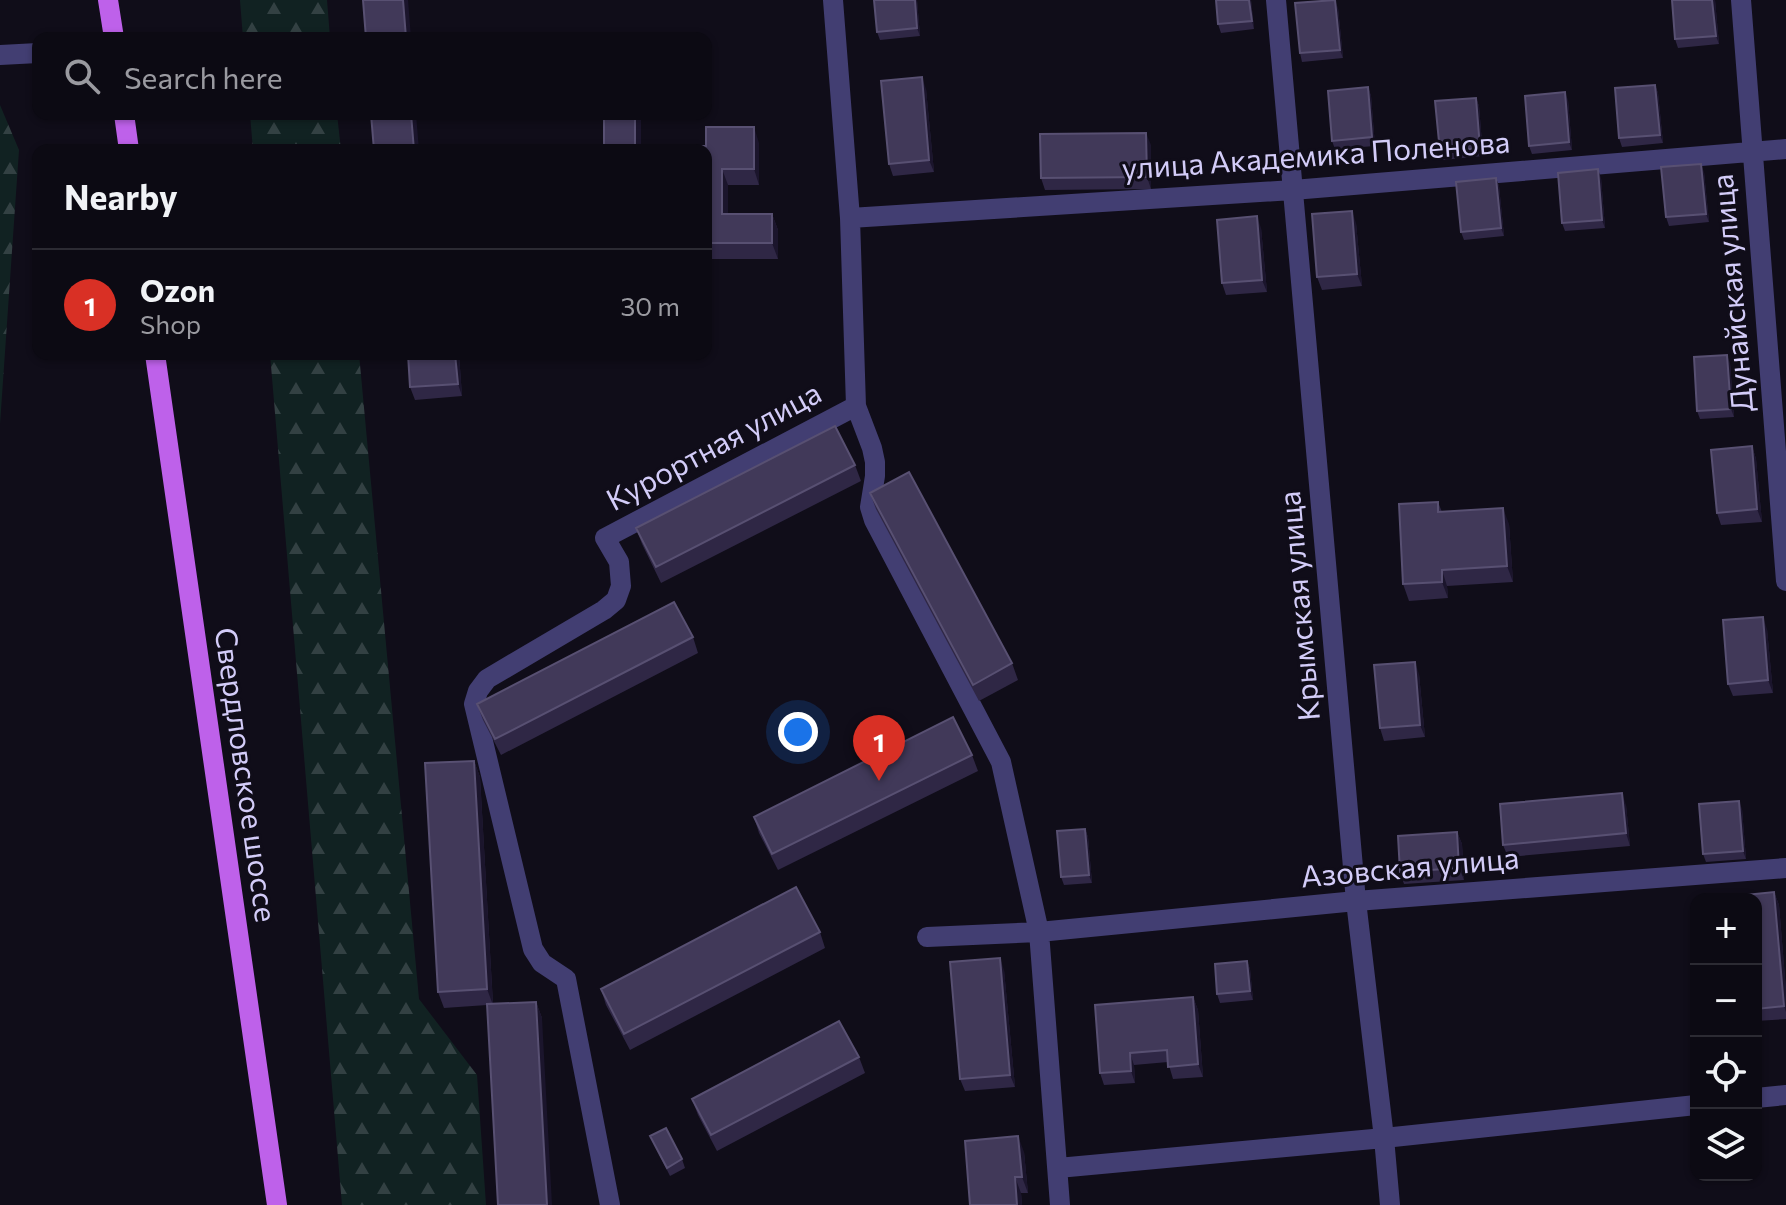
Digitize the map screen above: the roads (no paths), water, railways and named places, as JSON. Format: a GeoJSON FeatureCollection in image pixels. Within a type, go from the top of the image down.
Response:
{"type":"FeatureCollection","features":[{"type":"Feature","properties":{"kind":"main road"},"geometry":{"type":"LineString","coordinates":[[108,0],[113,32]]}},
{"type":"Feature","properties":{"kind":"main road"},"geometry":{"type":"LineString","coordinates":[[125,120],[128,144]]}},
{"type":"Feature","properties":{"kind":"main road","name":"Свердловское шоссе"},"geometry":{"type":"LineString","coordinates":[[156,360],[277,1205]]}},
{"type":"Feature","properties":{"kind":"street"},"geometry":{"type":"LineString","coordinates":[[833,0],[850,218],[856,406],[875,462],[870,507],[1001,762],[1039,932],[1060,1205]]}},
{"type":"Feature","properties":{"kind":"street","name":"Крымская улица"},"geometry":{"type":"LineString","coordinates":[[1276,0],[1356,901],[1390,1205]]}},
{"type":"Feature","properties":{"kind":"street","name":"Дунайская улица"},"geometry":{"type":"LineString","coordinates":[[1741,0],[1786,581]]}},
{"type":"Feature","properties":{"kind":"street"},"geometry":{"type":"LineString","coordinates":[[0,55],[32,53]]}},
{"type":"Feature","properties":{"kind":"street","name":"улица Академика Поленова"},"geometry":{"type":"LineString","coordinates":[[850,218],[1293,190],[1786,149]]}},
{"type":"Feature","properties":{"kind":"street","name":"Курортная улица"},"geometry":{"type":"LineString","coordinates":[[610,1205],[566,979],[542,963],[533,949],[474,704],[478,691],[487,679],[616,600],[621,586],[619,562],[605,538],[856,406]]}},
{"type":"Feature","properties":{"kind":"street","name":"Азовская улица"},"geometry":{"type":"LineString","coordinates":[[927,937],[1039,932],[1356,901],[1786,868]]}},
{"type":"Feature","properties":{"kind":"street"},"geometry":{"type":"LineString","coordinates":[[1762,1097],[1786,1095]]}},
{"type":"Feature","properties":{"kind":"street"},"geometry":{"type":"LineString","coordinates":[[1058,1168],[1690,1106]]}},
{"type":"Feature","properties":{"kind":"place","name":"Ozon"},"geometry":{"type":"Point","coordinates":[879,781]}}]}
